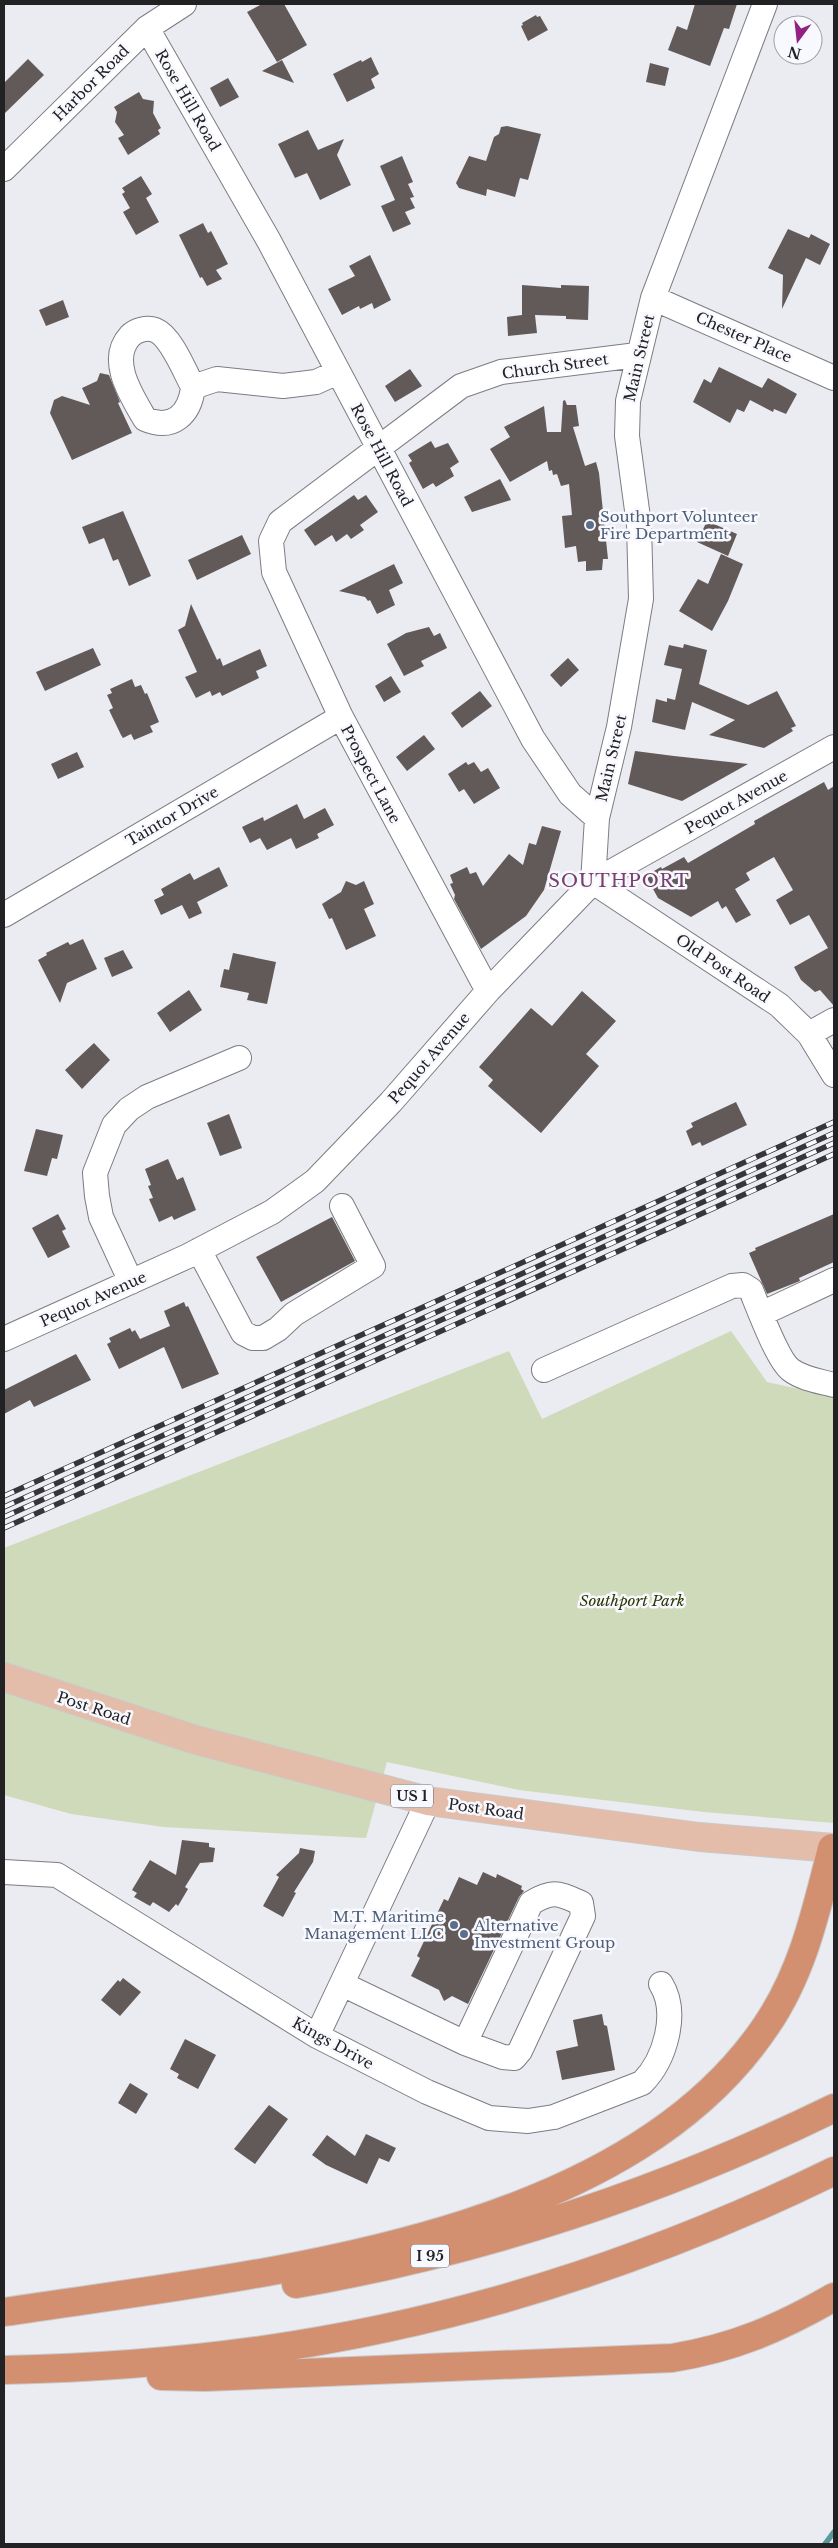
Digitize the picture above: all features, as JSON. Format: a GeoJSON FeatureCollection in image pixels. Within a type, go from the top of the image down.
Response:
{"type":"FeatureCollection","features":[{"type":"Feature","properties":{"kind":"highway"},"geometry":{"type":"LineString","coordinates":[[4,2312],[270,2271],[368,2251],[500,2212],[604,2166],[663,2131],[708,2094],[744,2056],[766,2027],[797,1971],[809,1938],[833,1848]]}},
{"type":"Feature","properties":{"kind":"highway","name":"I 95"},"geometry":{"type":"LineString","coordinates":[[4,2312],[128,2307],[196,2299],[333,2278],[458,2250],[601,2207],[667,2183],[834,2108]]}},
{"type":"Feature","properties":{"kind":"highway"},"geometry":{"type":"LineString","coordinates":[[4,2370],[128,2365],[264,2349],[400,2324],[467,2308],[562,2281],[664,2246],[728,2221],[834,2172]]}},
{"type":"Feature","properties":{"kind":"highway"},"geometry":{"type":"LineString","coordinates":[[60,2369],[165,2377],[205,2377],[672,2358],[711,2352],[741,2343],[795,2320],[834,2298]]}},
{"type":"Feature","properties":{"kind":"main road","name":"Post Road"},"geometry":{"type":"LineString","coordinates":[[4,1677],[196,1740],[428,1800],[699,1836],[833,1848]]}},
{"type":"Feature","properties":{"kind":"street","name":"Harbor Road"},"geometry":{"type":"LineString","coordinates":[[4,169],[147,28],[184,4]]}},
{"type":"Feature","properties":{"kind":"street","name":"Main Street"},"geometry":{"type":"LineString","coordinates":[[597,818],[619,727],[641,599],[639,525],[627,436],[628,401],[653,298],[765,4]]}},
{"type":"Feature","properties":{"kind":"street","name":"Rose Hill Road"},"geometry":{"type":"LineString","coordinates":[[147,28],[269,241],[532,739],[570,794],[597,818]]}},
{"type":"Feature","properties":{"kind":"street","name":"Chester Place"},"geometry":{"type":"LineString","coordinates":[[653,298],[834,378]]}},
{"type":"Feature","properties":{"kind":"street","name":"Church Street"},"geometry":{"type":"LineString","coordinates":[[270,550],[274,530],[280,522],[461,386],[501,372],[638,354]]}},
{"type":"Feature","properties":{"kind":"street"},"geometry":{"type":"LineString","coordinates":[[193,387],[217,379],[283,386],[316,382],[338,372]]}},
{"type":"Feature","properties":{"kind":"street","name":"Prospect Lane"},"geometry":{"type":"LineString","coordinates":[[270,550],[274,572],[341,717],[488,991]]}},
{"type":"Feature","properties":{"kind":"street","name":"Taintor Drive"},"geometry":{"type":"LineString","coordinates":[[4,915],[341,717]]}},
{"type":"Feature","properties":{"kind":"street","name":"Pequot Avenue"},"geometry":{"type":"LineString","coordinates":[[4,1339],[199,1250],[272,1212],[315,1181],[391,1102],[488,991],[592,882],[834,747]]}},
{"type":"Feature","properties":{"kind":"street"},"geometry":{"type":"LineString","coordinates":[[592,882],[597,818]]}},
{"type":"Feature","properties":{"kind":"street","name":"Old Post Road"},"geometry":{"type":"LineString","coordinates":[[592,882],[779,1005],[809,1034],[831,1062]]}},
{"type":"Feature","properties":{"kind":"street"},"geometry":{"type":"LineString","coordinates":[[809,1034],[834,1020]]}},
{"type":"Feature","properties":{"kind":"street"},"geometry":{"type":"LineString","coordinates":[[131,1282],[101,1216],[97,1196],[96,1173],[114,1125],[129,1109],[147,1097],[239,1058]]}},
{"type":"Feature","properties":{"kind":"street"},"geometry":{"type":"LineString","coordinates":[[199,1250],[244,1333],[253,1338],[263,1338],[278,1329],[294,1314],[373,1266],[342,1206]]}},
{"type":"Feature","properties":{"kind":"street"},"geometry":{"type":"LineString","coordinates":[[762,1314],[834,1280]]}},
{"type":"Feature","properties":{"kind":"street"},"geometry":{"type":"LineString","coordinates":[[544,1370],[732,1286],[743,1285],[751,1290],[789,1369],[807,1378],[834,1385]]}},
{"type":"Feature","properties":{"kind":"street"},"geometry":{"type":"LineString","coordinates":[[317,2036],[428,1800]]}},
{"type":"Feature","properties":{"kind":"street","name":"Kings Drive"},"geometry":{"type":"LineString","coordinates":[[4,1872],[57,1876],[317,2036],[426,2092],[489,2118],[528,2121],[554,2116],[642,2083],[651,2073],[666,2047],[668,1995],[661,1984]]}},
{"type":"Feature","properties":{"kind":"street"},"geometry":{"type":"LineString","coordinates":[[342,1984],[465,2043],[503,2057],[514,2058],[520,2051],[584,1916],[582,1904],[555,1892],[542,1896],[531,1903],[465,2043]]}},
{"type":"Feature","properties":{"kind":"green space","name":"Southport Park"},"geometry":{"type":"Polygon","coordinates":[[[731,1331],[767,1382],[834,1397],[834,1823],[704,1812],[519,1790],[387,1762],[366,1838],[164,1827],[71,1814],[4,1795],[4,1548],[509,1351],[542,1419],[731,1331]]]}},
{"type":"Feature","properties":{"kind":"building"},"geometry":{"type":"Polygon","coordinates":[[[262,4],[284,4],[307,45],[277,62],[247,12],[262,4]]]}},
{"type":"Feature","properties":{"kind":"building"},"geometry":{"type":"Polygon","coordinates":[[[695,4],[737,4],[729,29],[724,28],[710,66],[668,50],[677,26],[687,30],[695,4]]]}},
{"type":"Feature","properties":{"kind":"building"},"geometry":{"type":"Polygon","coordinates":[[[536,15],[537,17],[540,16],[548,30],[528,41],[521,26],[523,25],[522,23],[536,15]]]}},
{"type":"Feature","properties":{"kind":"building"},"geometry":{"type":"Polygon","coordinates":[[[371,57],[379,74],[371,79],[375,88],[347,102],[333,74],[371,57]]]}},
{"type":"Feature","properties":{"kind":"building"},"geometry":{"type":"Polygon","coordinates":[[[28,59],[44,75],[4,114],[4,83],[28,59]]]}},
{"type":"Feature","properties":{"kind":"building"},"geometry":{"type":"Polygon","coordinates":[[[282,60],[294,83],[262,71],[282,60]]]}},
{"type":"Feature","properties":{"kind":"building"},"geometry":{"type":"Polygon","coordinates":[[[650,63],[669,68],[665,86],[646,82],[650,63]]]}},
{"type":"Feature","properties":{"kind":"building"},"geometry":{"type":"Polygon","coordinates":[[[228,78],[239,97],[220,107],[210,88],[228,78]]]}},
{"type":"Feature","properties":{"kind":"building"},"geometry":{"type":"Polygon","coordinates":[[[139,92],[143,99],[154,101],[153,113],[161,128],[158,130],[160,134],[128,155],[118,138],[124,135],[115,122],[117,112],[114,107],[139,92]]]}},
{"type":"Feature","properties":{"kind":"building"},"geometry":{"type":"Polygon","coordinates":[[[507,126],[541,134],[528,180],[520,178],[515,197],[487,189],[486,196],[459,188],[456,183],[469,156],[486,161],[494,137],[499,134],[501,127],[507,126]]]}},
{"type":"Feature","properties":{"kind":"building"},"geometry":{"type":"Polygon","coordinates":[[[308,130],[318,150],[344,139],[337,155],[351,185],[320,200],[307,173],[295,178],[278,144],[308,130]]]}},
{"type":"Feature","properties":{"kind":"building"},"geometry":{"type":"Polygon","coordinates":[[[402,156],[413,182],[408,184],[414,197],[410,198],[415,208],[405,212],[411,224],[393,232],[381,206],[395,200],[380,166],[402,156]]]}},
{"type":"Feature","properties":{"kind":"building"},"geometry":{"type":"Polygon","coordinates":[[[141,176],[152,194],[146,198],[159,222],[136,235],[123,212],[130,208],[122,194],[125,192],[122,188],[141,176]]]}},
{"type":"Feature","properties":{"kind":"building"},"geometry":{"type":"Polygon","coordinates":[[[203,223],[208,233],[211,231],[228,264],[216,270],[222,279],[207,286],[202,277],[200,278],[179,235],[203,223]]]}},
{"type":"Feature","properties":{"kind":"building"},"geometry":{"type":"Polygon","coordinates":[[[788,229],[809,238],[811,234],[830,244],[820,265],[806,258],[782,309],[783,275],[768,268],[788,229]]]}},
{"type":"Feature","properties":{"kind":"building"},"geometry":{"type":"Polygon","coordinates":[[[370,255],[391,300],[374,309],[372,303],[360,309],[359,306],[342,315],[328,289],[355,276],[349,266],[370,255]]]}},
{"type":"Feature","properties":{"kind":"building"},"geometry":{"type":"Polygon","coordinates":[[[522,285],[561,288],[561,285],[589,286],[588,320],[566,319],[566,316],[535,315],[537,333],[508,336],[507,317],[522,315],[522,285]]]}},
{"type":"Feature","properties":{"kind":"building"},"geometry":{"type":"Polygon","coordinates":[[[63,300],[69,317],[46,326],[39,310],[63,300]]]}},
{"type":"Feature","properties":{"kind":"building"},"geometry":{"type":"Polygon","coordinates":[[[719,367],[762,388],[768,378],[797,394],[786,414],[774,409],[773,412],[750,400],[744,412],[737,409],[730,423],[693,402],[704,379],[711,383],[719,367]]]}},
{"type":"Feature","properties":{"kind":"building"},"geometry":{"type":"Polygon","coordinates":[[[410,369],[422,386],[395,402],[385,386],[410,369]]]}},
{"type":"Feature","properties":{"kind":"building"},"geometry":{"type":"Polygon","coordinates":[[[100,373],[109,375],[120,402],[118,403],[132,433],[72,460],[50,413],[54,400],[62,396],[90,405],[82,388],[97,381],[100,373]]]}},
{"type":"Feature","properties":{"kind":"building"},"geometry":{"type":"Polygon","coordinates":[[[565,400],[567,405],[576,405],[579,426],[573,427],[585,466],[596,462],[599,473],[608,559],[603,559],[602,570],[586,571],[586,561],[578,562],[576,546],[565,548],[562,516],[572,515],[569,484],[561,486],[557,474],[553,475],[552,470],[549,471],[547,461],[510,482],[490,449],[510,437],[504,427],[544,406],[547,432],[561,432],[563,401],[565,400]]]}},
{"type":"Feature","properties":{"kind":"building"},"geometry":{"type":"Polygon","coordinates":[[[431,441],[435,448],[448,443],[459,462],[450,468],[454,476],[436,487],[433,483],[423,489],[409,463],[412,461],[408,455],[431,441]]]}},
{"type":"Feature","properties":{"kind":"building"},"geometry":{"type":"Polygon","coordinates":[[[500,479],[511,500],[472,512],[464,497],[500,479]]]}},
{"type":"Feature","properties":{"kind":"building"},"geometry":{"type":"Polygon","coordinates":[[[354,495],[358,500],[366,495],[378,512],[360,525],[364,530],[351,539],[347,534],[336,542],[332,535],[315,546],[304,530],[354,495]]]}},
{"type":"Feature","properties":{"kind":"building"},"geometry":{"type":"Polygon","coordinates":[[[123,511],[151,576],[129,586],[118,559],[113,561],[104,538],[89,544],[82,527],[123,511]]]}},
{"type":"Feature","properties":{"kind":"building"},"geometry":{"type":"Polygon","coordinates":[[[707,521],[737,534],[728,556],[697,542],[707,521]]]}},
{"type":"Feature","properties":{"kind":"building"},"geometry":{"type":"Polygon","coordinates":[[[242,535],[251,554],[197,580],[188,560],[242,535]]]}},
{"type":"Feature","properties":{"kind":"building"},"geometry":{"type":"Polygon","coordinates":[[[721,554],[743,564],[728,601],[712,631],[679,611],[698,579],[708,584],[721,554]]]}},
{"type":"Feature","properties":{"kind":"building"},"geometry":{"type":"Polygon","coordinates":[[[394,564],[403,583],[389,590],[395,605],[377,614],[370,600],[368,601],[365,597],[339,591],[394,564]]]}},
{"type":"Feature","properties":{"kind":"building"},"geometry":{"type":"Polygon","coordinates":[[[191,604],[217,660],[220,658],[223,666],[260,649],[267,666],[256,671],[259,678],[222,696],[220,692],[212,696],[210,691],[196,698],[185,677],[197,672],[178,630],[185,626],[191,604]]]}},
{"type":"Feature","properties":{"kind":"building"},"geometry":{"type":"Polygon","coordinates":[[[429,627],[434,636],[440,633],[447,648],[421,661],[424,666],[404,676],[387,644],[406,633],[429,627]]]}},
{"type":"Feature","properties":{"kind":"building"},"geometry":{"type":"Polygon","coordinates":[[[684,644],[707,650],[699,684],[748,705],[777,691],[796,726],[791,728],[793,731],[764,748],[709,735],[735,720],[692,702],[685,730],[652,722],[656,699],[667,702],[667,698],[675,700],[682,669],[664,665],[669,645],[683,648],[684,644]]]}},
{"type":"Feature","properties":{"kind":"building"},"geometry":{"type":"Polygon","coordinates":[[[93,648],[101,665],[45,691],[36,672],[93,648]]]}},
{"type":"Feature","properties":{"kind":"building"},"geometry":{"type":"Polygon","coordinates":[[[568,658],[579,670],[561,687],[550,675],[568,658]]]}},
{"type":"Feature","properties":{"kind":"building"},"geometry":{"type":"Polygon","coordinates":[[[391,676],[401,692],[384,702],[375,686],[391,676]]]}},
{"type":"Feature","properties":{"kind":"building"},"geometry":{"type":"Polygon","coordinates":[[[132,679],[135,687],[141,685],[145,694],[147,693],[159,722],[150,726],[153,732],[134,740],[131,734],[123,738],[121,735],[109,710],[113,708],[107,695],[112,693],[110,689],[132,679]]]}},
{"type":"Feature","properties":{"kind":"building"},"geometry":{"type":"Polygon","coordinates":[[[480,691],[492,706],[462,728],[451,713],[480,691]]]}},
{"type":"Feature","properties":{"kind":"building"},"geometry":{"type":"Polygon","coordinates":[[[424,735],[435,749],[407,771],[396,757],[424,735]]]}},
{"type":"Feature","properties":{"kind":"building"},"geometry":{"type":"Polygon","coordinates":[[[635,751],[748,764],[682,801],[628,784],[635,751]]]}},
{"type":"Feature","properties":{"kind":"building"},"geometry":{"type":"Polygon","coordinates":[[[77,752],[84,767],[58,779],[51,764],[77,752]]]}},
{"type":"Feature","properties":{"kind":"building"},"geometry":{"type":"Polygon","coordinates":[[[466,762],[468,765],[474,762],[481,772],[488,768],[500,788],[474,804],[464,789],[459,792],[448,774],[466,762]]]}},
{"type":"Feature","properties":{"kind":"building"},"geometry":{"type":"Polygon","coordinates":[[[824,782],[828,790],[834,786],[834,1006],[820,990],[815,992],[801,980],[794,967],[828,948],[809,915],[790,925],[776,900],[793,890],[774,857],[746,873],[750,880],[735,889],[751,915],[736,923],[726,906],[722,909],[718,901],[691,917],[658,898],[647,878],[647,875],[661,867],[662,869],[684,857],[688,863],[755,824],[754,821],[824,782]]]}},
{"type":"Feature","properties":{"kind":"building"},"geometry":{"type":"Polygon","coordinates":[[[297,804],[304,819],[325,808],[334,825],[317,834],[319,838],[296,849],[291,838],[267,850],[260,838],[250,843],[242,827],[263,817],[264,821],[297,804]]]}},
{"type":"Feature","properties":{"kind":"building"},"geometry":{"type":"Polygon","coordinates":[[[542,826],[561,831],[544,890],[526,916],[481,949],[454,899],[455,895],[450,884],[453,883],[450,875],[467,867],[470,874],[476,872],[483,886],[509,854],[523,865],[529,843],[536,845],[542,826]]]}},
{"type":"Feature","properties":{"kind":"building"},"geometry":{"type":"Polygon","coordinates":[[[219,867],[228,886],[197,902],[202,913],[189,919],[182,905],[161,915],[154,900],[164,895],[161,889],[190,873],[194,880],[219,867]]]}},
{"type":"Feature","properties":{"kind":"building"},"geometry":{"type":"Polygon","coordinates":[[[346,881],[356,885],[364,881],[374,904],[364,909],[376,936],[346,950],[332,918],[329,919],[322,904],[341,892],[346,881]]]}},
{"type":"Feature","properties":{"kind":"building"},"geometry":{"type":"Polygon","coordinates":[[[83,939],[97,969],[67,983],[60,1003],[38,960],[47,955],[46,953],[68,942],[70,945],[83,939]]]}},
{"type":"Feature","properties":{"kind":"building"},"geometry":{"type":"Polygon","coordinates":[[[123,950],[133,968],[112,977],[104,958],[123,950]]]}},
{"type":"Feature","properties":{"kind":"building"},"geometry":{"type":"Polygon","coordinates":[[[233,953],[276,962],[267,1004],[247,1000],[249,993],[220,987],[224,969],[229,970],[233,953]]]}},
{"type":"Feature","properties":{"kind":"building"},"geometry":{"type":"Polygon","coordinates":[[[189,990],[202,1010],[170,1032],[157,1013],[189,990]]]}},
{"type":"Feature","properties":{"kind":"building"},"geometry":{"type":"Polygon","coordinates":[[[582,991],[616,1021],[586,1054],[599,1066],[541,1133],[488,1086],[493,1080],[479,1067],[531,1008],[552,1026],[582,991]]]}},
{"type":"Feature","properties":{"kind":"building"},"geometry":{"type":"Polygon","coordinates":[[[94,1043],[110,1060],[82,1089],[65,1070],[94,1043]]]}},
{"type":"Feature","properties":{"kind":"building"},"geometry":{"type":"Polygon","coordinates":[[[736,1102],[747,1125],[702,1146],[700,1142],[692,1146],[686,1131],[693,1127],[691,1123],[736,1102]]]}},
{"type":"Feature","properties":{"kind":"building"},"geometry":{"type":"Polygon","coordinates":[[[229,1114],[242,1148],[220,1156],[207,1123],[229,1114]]]}},
{"type":"Feature","properties":{"kind":"building"},"geometry":{"type":"Polygon","coordinates":[[[36,1129],[63,1135],[57,1159],[52,1158],[47,1176],[24,1171],[36,1129]]]}},
{"type":"Feature","properties":{"kind":"building"},"geometry":{"type":"Polygon","coordinates":[[[168,1159],[177,1180],[183,1177],[196,1210],[174,1220],[172,1216],[159,1222],[149,1199],[153,1198],[148,1186],[151,1185],[145,1169],[168,1159]]]}},
{"type":"Feature","properties":{"kind":"building"},"geometry":{"type":"Polygon","coordinates":[[[58,1214],[66,1229],[62,1231],[70,1247],[48,1258],[32,1228],[58,1214]]]}},
{"type":"Feature","properties":{"kind":"building"},"geometry":{"type":"Polygon","coordinates":[[[834,1214],[834,1262],[799,1278],[800,1281],[767,1294],[749,1253],[756,1250],[755,1248],[834,1214]]]}},
{"type":"Feature","properties":{"kind":"building"},"geometry":{"type":"Polygon","coordinates":[[[332,1217],[355,1261],[281,1302],[256,1257],[332,1217]]]}},
{"type":"Feature","properties":{"kind":"building"},"geometry":{"type":"Polygon","coordinates":[[[184,1302],[186,1307],[188,1306],[219,1374],[182,1389],[164,1347],[119,1369],[107,1344],[111,1342],[109,1338],[130,1328],[132,1332],[135,1330],[140,1339],[170,1326],[164,1311],[184,1302]]]}},
{"type":"Feature","properties":{"kind":"building"},"geometry":{"type":"Polygon","coordinates":[[[76,1354],[91,1380],[34,1407],[30,1400],[4,1414],[4,1390],[76,1354]]]}},
{"type":"Feature","properties":{"kind":"building"},"geometry":{"type":"Polygon","coordinates":[[[182,1840],[209,1843],[209,1847],[215,1848],[213,1862],[200,1863],[185,1887],[188,1889],[178,1906],[176,1904],[169,1912],[153,1902],[150,1906],[134,1897],[137,1893],[132,1890],[150,1860],[176,1875],[182,1840]]]}},
{"type":"Feature","properties":{"kind":"building"},"geometry":{"type":"Polygon","coordinates":[[[300,1848],[315,1851],[313,1862],[294,1892],[296,1893],[283,1917],[263,1906],[279,1877],[276,1875],[299,1853],[300,1848]]]}},
{"type":"Feature","properties":{"kind":"building"},"geometry":{"type":"Polygon","coordinates":[[[483,1872],[496,1878],[497,1874],[522,1886],[521,1889],[524,1891],[519,1897],[468,2004],[452,1996],[444,2001],[439,1990],[411,1976],[420,1958],[417,1956],[444,1899],[448,1901],[459,1877],[477,1885],[483,1872]]]}},
{"type":"Feature","properties":{"kind":"building"},"geometry":{"type":"Polygon","coordinates":[[[123,1978],[141,1992],[120,2016],[101,2000],[118,1980],[120,1982],[123,1978]]]}},
{"type":"Feature","properties":{"kind":"building"},"geometry":{"type":"Polygon","coordinates":[[[602,2014],[604,2025],[607,2026],[615,2070],[562,2080],[556,2051],[578,2046],[573,2020],[602,2014]]]}},
{"type":"Feature","properties":{"kind":"building"},"geometry":{"type":"Polygon","coordinates":[[[185,2039],[216,2055],[198,2089],[177,2078],[179,2074],[170,2069],[185,2039]]]}},
{"type":"Feature","properties":{"kind":"building"},"geometry":{"type":"Polygon","coordinates":[[[130,2083],[148,2094],[136,2114],[118,2103],[130,2083]]]}},
{"type":"Feature","properties":{"kind":"building"},"geometry":{"type":"Polygon","coordinates":[[[269,2105],[288,2119],[255,2164],[234,2149],[269,2105]]]}},
{"type":"Feature","properties":{"kind":"building"},"geometry":{"type":"Polygon","coordinates":[[[366,2134],[396,2148],[389,2162],[379,2158],[367,2184],[326,2165],[312,2155],[327,2135],[355,2156],[366,2134]]]}},
{"type":"Feature","properties":{"kind":"waterway"},"geometry":{"type":"LineString","coordinates":[[825,2544],[834,2532]]}},
{"type":"Feature","properties":{"kind":"railway"},"geometry":{"type":"LineString","coordinates":[[4,1496],[834,1122]]}},
{"type":"Feature","properties":{"kind":"railway"},"geometry":{"type":"LineString","coordinates":[[4,1507],[834,1133]]}},
{"type":"Feature","properties":{"kind":"railway"},"geometry":{"type":"LineString","coordinates":[[4,1517],[834,1143]]}},
{"type":"Feature","properties":{"kind":"railway"},"geometry":{"type":"LineString","coordinates":[[4,1528],[834,1154]]}},
{"type":"Feature","properties":{"kind":"place","name":"Southport Volunteer Fire Department"},"geometry":{"type":"Point","coordinates":[590,525]}},
{"type":"Feature","properties":{"kind":"place","name":"M.T. Maritime Management LLC"},"geometry":{"type":"Point","coordinates":[454,1925]}},
{"type":"Feature","properties":{"kind":"place","name":"Alternative Investment Group"},"geometry":{"type":"Point","coordinates":[464,1934]}},
{"type":"Feature","properties":{"kind":"district","name":"SOUTHPORT"},"geometry":{"type":"Point","coordinates":[619,881]}}]}
